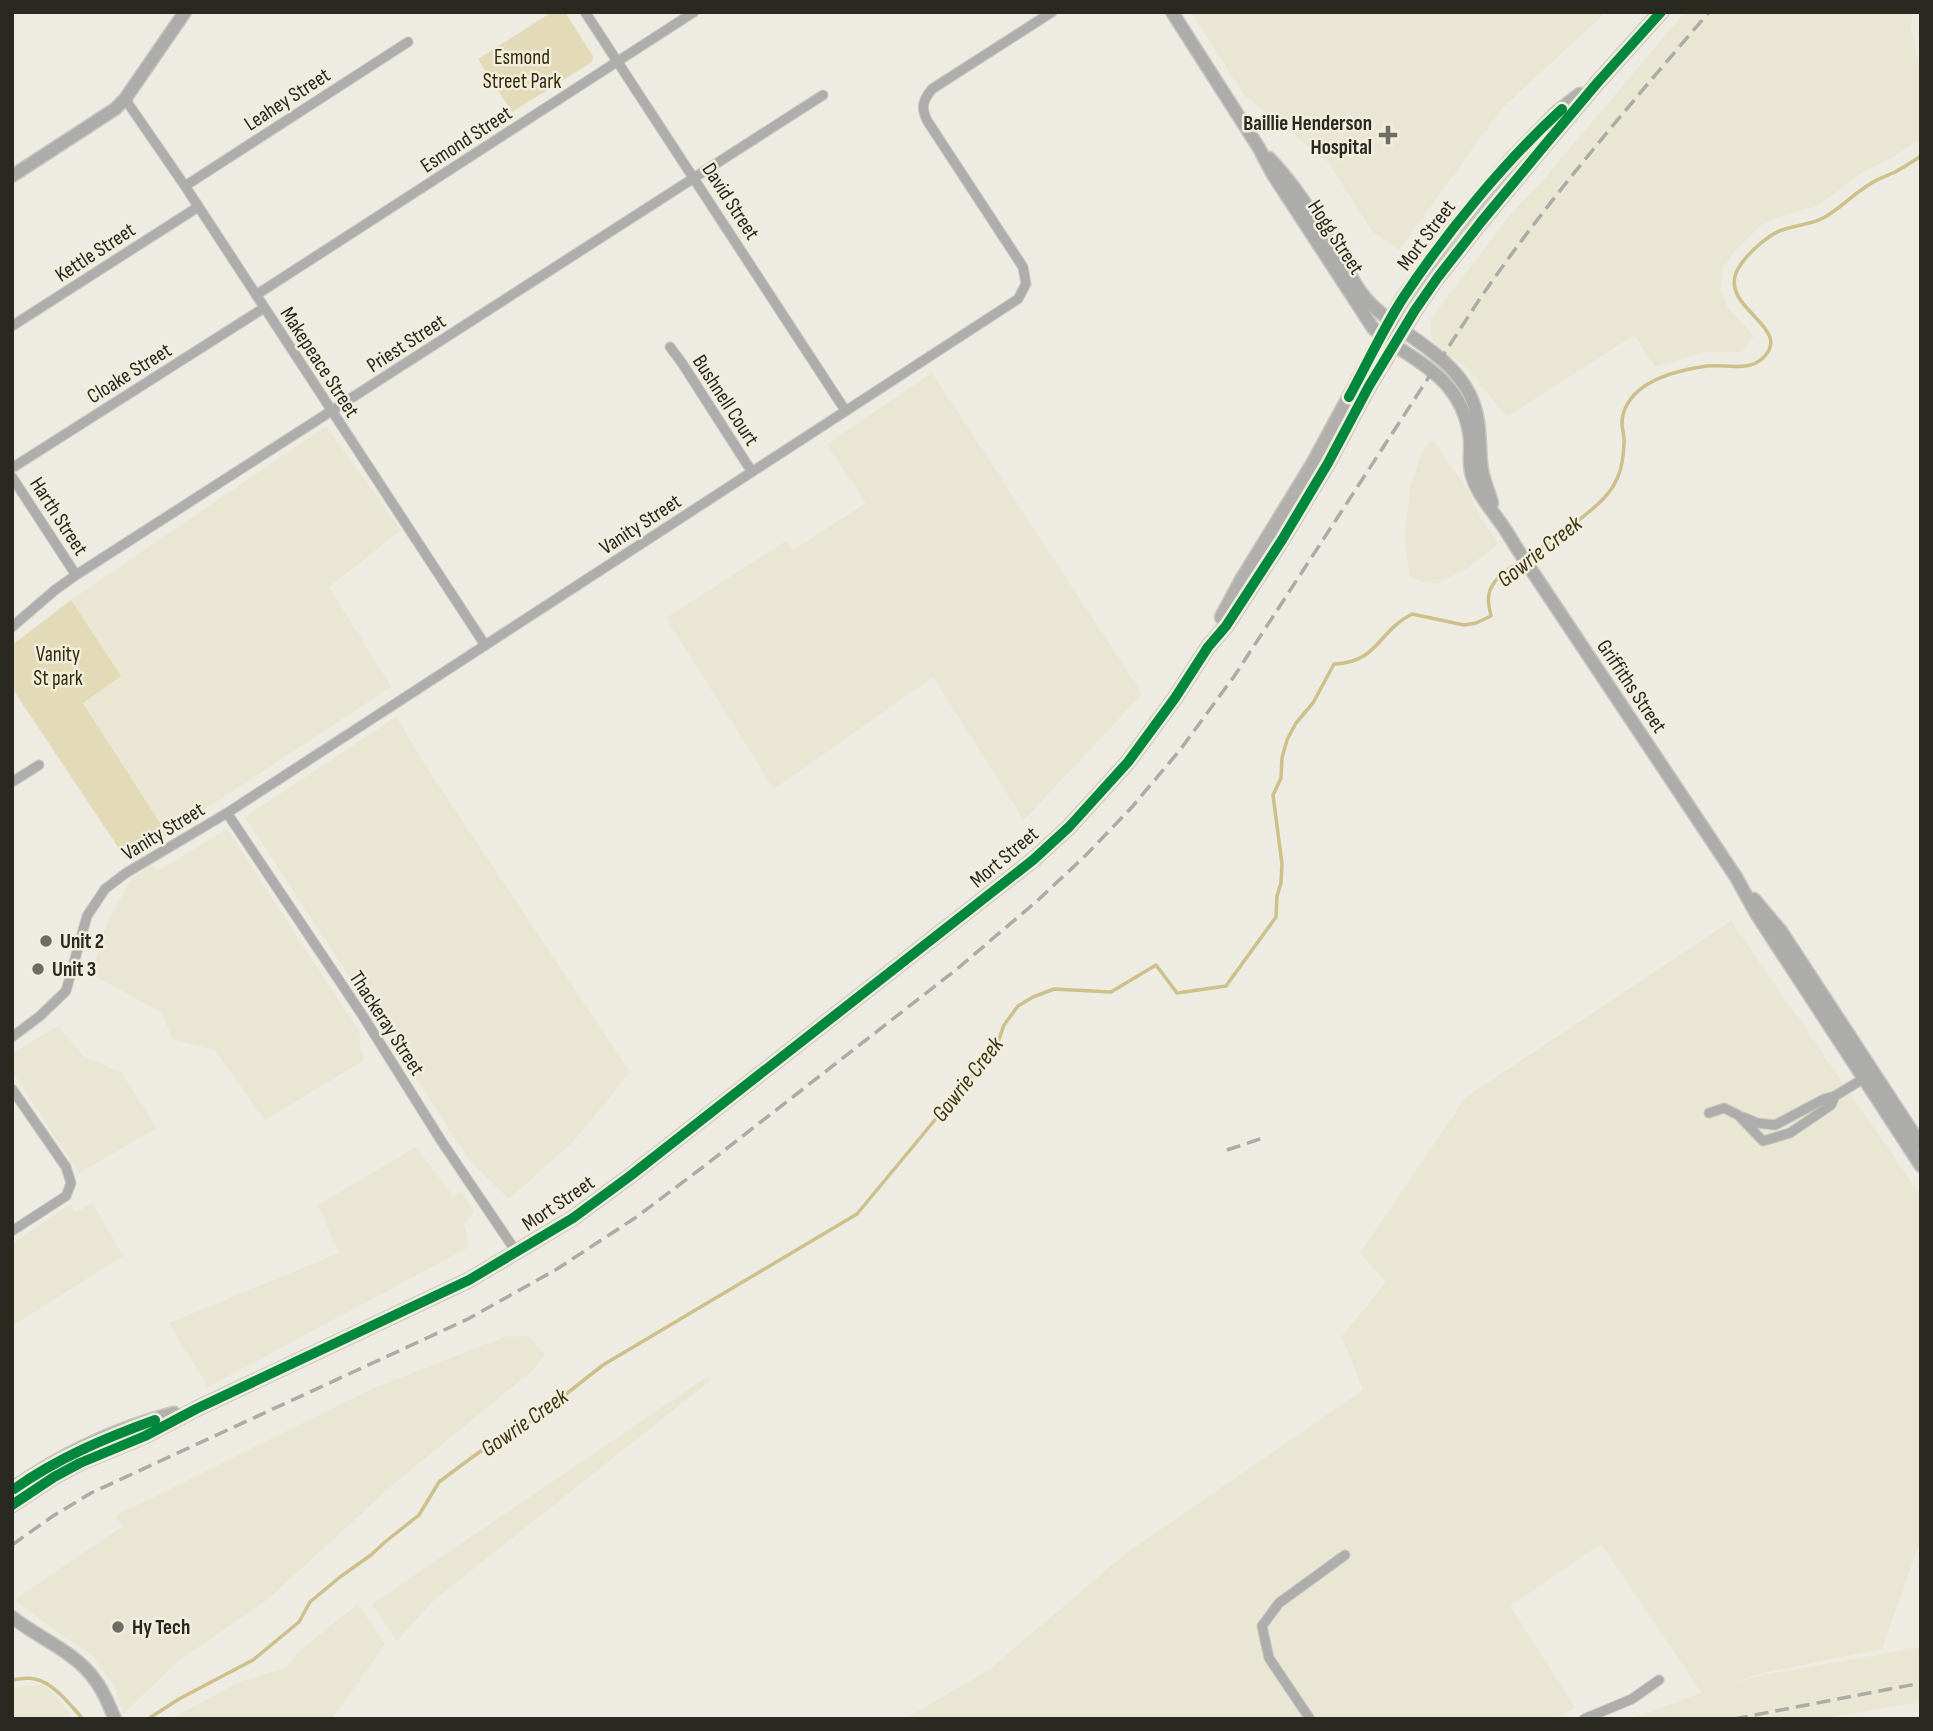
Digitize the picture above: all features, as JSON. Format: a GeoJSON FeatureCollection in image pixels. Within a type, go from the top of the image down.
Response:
{"type":"FeatureCollection","features":[{"type":"Feature","properties":{"kind":"main road","name":"Mort Street"},"geometry":{"type":"LineString","coordinates":[[12,1505],[80,1463],[145,1436],[196,1409],[469,1280],[573,1218],[631,1176],[1033,860],[1069,827],[1128,762],[1208,647],[1226,626],[1328,463],[1369,386],[1397,325],[1415,310],[1459,249],[1598,82],[1661,12]]}},
{"type":"Feature","properties":{"kind":"main road","name":"Mort Street"},"geometry":{"type":"LineString","coordinates":[[12,1490],[56,1462],[93,1443],[168,1416],[196,1409]]}},
{"type":"Feature","properties":{"kind":"street"},"geometry":{"type":"LineString","coordinates":[[12,176],[116,109],[185,12]]}},
{"type":"Feature","properties":{"kind":"street","name":"David Street"},"geometry":{"type":"LineString","coordinates":[[585,12],[845,410]]}},
{"type":"Feature","properties":{"kind":"street","name":"Esmond Street"},"geometry":{"type":"LineString","coordinates":[[256,295],[694,12]]}},
{"type":"Feature","properties":{"kind":"street","name":"Vanity Street"},"geometry":{"type":"LineString","coordinates":[[12,1037],[40,1016],[66,991],[87,916],[105,889],[126,873],[227,813],[1018,299],[1026,284],[1023,267],[923,114],[923,99],[932,89],[1052,12]]}},
{"type":"Feature","properties":{"kind":"street","name":"Hogg Street"},"geometry":{"type":"LineString","coordinates":[[1172,12],[1362,312],[1388,341]]}},
{"type":"Feature","properties":{"kind":"street","name":"Leahey Street"},"geometry":{"type":"LineString","coordinates":[[185,186],[408,42]]}},
{"type":"Feature","properties":{"kind":"street","name":"Priest Street"},"geometry":{"type":"LineString","coordinates":[[12,627],[76,575],[823,96]]}},
{"type":"Feature","properties":{"kind":"street","name":"Makepeace Street"},"geometry":{"type":"LineString","coordinates":[[125,99],[185,186],[485,645]]}},
{"type":"Feature","properties":{"kind":"street","name":"Hogg Street"},"geometry":{"type":"LineString","coordinates":[[1259,148],[1296,188],[1368,301],[1397,325]]}},
{"type":"Feature","properties":{"kind":"street","name":"Kettle Street"},"geometry":{"type":"LineString","coordinates":[[12,326],[198,207]]}},
{"type":"Feature","properties":{"kind":"street","name":"Cloake Street"},"geometry":{"type":"LineString","coordinates":[[12,468],[264,308]]}},
{"type":"Feature","properties":{"kind":"street","name":"Griffiths Street"},"geometry":{"type":"LineString","coordinates":[[1397,325],[1449,366],[1462,380],[1471,397],[1478,417],[1483,480],[1495,515]]}},
{"type":"Feature","properties":{"kind":"street","name":"Griffiths Street"},"geometry":{"type":"LineString","coordinates":[[1388,341],[1442,379],[1458,400],[1466,418],[1470,439],[1471,474],[1488,508],[1531,568],[1736,877],[1757,915],[1868,1075],[1921,1144]]}},
{"type":"Feature","properties":{"kind":"street","name":"Bushnell Court"},"geometry":{"type":"LineString","coordinates":[[670,347],[752,472]]}},
{"type":"Feature","properties":{"kind":"street","name":"Harth Street"},"geometry":{"type":"LineString","coordinates":[[12,477],[76,575]]}},
{"type":"Feature","properties":{"kind":"street"},"geometry":{"type":"LineString","coordinates":[[12,782],[39,765]]}},
{"type":"Feature","properties":{"kind":"street","name":"Thackeray Street"},"geometry":{"type":"LineString","coordinates":[[227,813],[517,1253]]}},
{"type":"Feature","properties":{"kind":"street"},"geometry":{"type":"LineString","coordinates":[[1709,1112],[1724,1108],[1757,1123],[1775,1125],[1835,1096],[1868,1075]]}},
{"type":"Feature","properties":{"kind":"street","name":"Griffiths Street"},"geometry":{"type":"LineString","coordinates":[[1868,1075],[1921,1166]]}},
{"type":"Feature","properties":{"kind":"street"},"geometry":{"type":"LineString","coordinates":[[12,1089],[66,1167],[71,1183],[66,1196],[12,1231]]}},
{"type":"Feature","properties":{"kind":"street"},"geometry":{"type":"LineString","coordinates":[[1738,1115],[1763,1141],[1790,1133],[1831,1105],[1835,1096]]}},
{"type":"Feature","properties":{"kind":"street"},"geometry":{"type":"LineString","coordinates":[[1310,1719],[1269,1658],[1262,1626],[1279,1603],[1345,1556]]}},
{"type":"Feature","properties":{"kind":"street"},"geometry":{"type":"LineString","coordinates":[[12,1617],[87,1670],[101,1689],[115,1719]]}},
{"type":"Feature","properties":{"kind":"street"},"geometry":{"type":"LineString","coordinates":[[1584,1719],[1632,1699],[1659,1680]]}},
{"type":"Feature","properties":{"kind":"shaded area","name":"Baillie Henderson Hospital"},"geometry":{"type":"Polygon","coordinates":[[[1191,12],[1604,12],[1502,108],[1399,250],[1373,232],[1328,162],[1244,95],[1191,12]]]}},
{"type":"Feature","properties":{"kind":"shaded area"},"geometry":{"type":"Polygon","coordinates":[[[1685,12],[1913,12],[1911,26],[1921,77],[1921,138],[1890,159],[1863,172],[1817,206],[1762,224],[1734,252],[1723,268],[1720,288],[1728,308],[1754,336],[1742,352],[1707,352],[1655,366],[1634,335],[1507,417],[1468,369],[1433,343],[1430,320],[1511,214],[1544,179],[1685,12]]]}},
{"type":"Feature","properties":{"kind":"shaded area"},"geometry":{"type":"Polygon","coordinates":[[[932,373],[1142,694],[1024,820],[933,677],[774,789],[666,618],[786,541],[793,550],[866,503],[827,444],[932,373]]]}},
{"type":"Feature","properties":{"kind":"shaded area"},"geometry":{"type":"Polygon","coordinates":[[[326,426],[401,530],[329,587],[391,687],[167,834],[83,703],[71,600],[326,426]]]}},
{"type":"Feature","properties":{"kind":"shaded area"},"geometry":{"type":"Polygon","coordinates":[[[1432,439],[1471,495],[1475,508],[1498,544],[1466,569],[1438,583],[1421,582],[1409,576],[1405,536],[1410,488],[1423,450],[1432,439]]]}},
{"type":"Feature","properties":{"kind":"shaded area"},"geometry":{"type":"Polygon","coordinates":[[[396,717],[429,771],[630,1072],[573,1142],[509,1199],[471,1162],[245,817],[396,717]]]}},
{"type":"Feature","properties":{"kind":"shaded area"},"geometry":{"type":"Polygon","coordinates":[[[227,829],[360,1033],[359,1041],[364,1060],[265,1120],[214,1049],[173,1040],[162,1013],[88,972],[98,954],[95,948],[129,882],[151,864],[158,871],[227,829]]]}},
{"type":"Feature","properties":{"kind":"shaded area"},"geometry":{"type":"Polygon","coordinates":[[[1731,921],[1921,1196],[1921,1538],[1882,1649],[1758,1674],[1726,1686],[1758,1676],[1921,1647],[1921,1702],[1819,1719],[1630,1719],[1702,1693],[1601,1544],[1510,1606],[1575,1707],[1555,1719],[905,1719],[990,1669],[1125,1554],[1363,1390],[1342,1336],[1386,1282],[1360,1253],[1466,1097],[1731,921]]]}},
{"type":"Feature","properties":{"kind":"shaded area"},"geometry":{"type":"Polygon","coordinates":[[[58,1026],[84,1057],[121,1072],[157,1128],[79,1173],[12,1071],[13,1053],[58,1026]]]}},
{"type":"Feature","properties":{"kind":"shaded area"},"geometry":{"type":"Polygon","coordinates":[[[416,1147],[453,1196],[461,1191],[474,1211],[464,1225],[469,1247],[208,1387],[169,1323],[339,1253],[318,1205],[416,1147]]]}},
{"type":"Feature","properties":{"kind":"shaded area"},"geometry":{"type":"Polygon","coordinates":[[[92,1202],[123,1256],[12,1326],[12,1244],[70,1204],[76,1213],[92,1202]]]}},
{"type":"Feature","properties":{"kind":"shaded area"},"geometry":{"type":"Polygon","coordinates":[[[529,1336],[545,1355],[533,1370],[396,1482],[268,1599],[177,1662],[123,1714],[115,1687],[93,1657],[14,1600],[123,1526],[115,1516],[374,1388],[505,1337],[529,1336]]]}},
{"type":"Feature","properties":{"kind":"shaded area"},"geometry":{"type":"Polygon","coordinates":[[[708,1376],[711,1380],[433,1601],[397,1641],[372,1604],[708,1376]]]}},
{"type":"Feature","properties":{"kind":"shaded area"},"geometry":{"type":"Polygon","coordinates":[[[358,1604],[385,1644],[332,1719],[171,1719],[239,1682],[285,1668],[304,1647],[358,1604]]]}},
{"type":"Feature","properties":{"kind":"shaded area"},"geometry":{"type":"Polygon","coordinates":[[[43,1684],[62,1702],[73,1719],[12,1719],[12,1688],[43,1684]]]}},
{"type":"Feature","properties":{"kind":"green space","name":"Esmond Street Park"},"geometry":{"type":"Polygon","coordinates":[[[552,12],[565,12],[593,56],[592,62],[512,112],[478,59],[552,12]]]}},
{"type":"Feature","properties":{"kind":"green space","name":"Vanity St park"},"geometry":{"type":"Polygon","coordinates":[[[71,600],[121,676],[83,703],[167,834],[126,859],[12,688],[12,645],[71,600]]]}},
{"type":"Feature","properties":{"kind":"waterway","name":"Gowrie Creek"},"geometry":{"type":"LineString","coordinates":[[148,1719],[179,1699],[253,1660],[299,1622],[310,1602],[419,1515],[439,1482],[492,1443],[533,1420],[603,1365],[857,1214],[997,1045],[1004,1025],[1018,1006],[1054,989],[1111,992],[1156,965],[1177,993],[1226,986],[1276,917],[1282,864],[1273,795],[1281,778],[1282,758],[1287,740],[1296,723],[1313,703],[1334,664],[1360,658],[1400,621],[1412,614],[1464,625],[1491,616],[1489,593],[1498,578],[1582,518],[1614,485],[1623,453],[1624,413],[1638,391],[1649,383],[1682,371],[1707,366],[1751,365],[1763,358],[1770,347],[1770,337],[1739,297],[1734,286],[1736,273],[1749,254],[1776,233],[1823,218],[1873,182],[1921,156]]}},
{"type":"Feature","properties":{"kind":"waterway"},"geometry":{"type":"LineString","coordinates":[[12,1680],[32,1678],[42,1681],[61,1695],[83,1719]]}},
{"type":"Feature","properties":{"kind":"railway"},"geometry":{"type":"LineString","coordinates":[[12,1545],[91,1493],[468,1319],[557,1269],[635,1218],[703,1167],[957,969],[1037,901],[1132,807],[1180,750],[1235,675],[1506,262],[1590,153],[1709,12]]}},
{"type":"Feature","properties":{"kind":"railway"},"geometry":{"type":"LineString","coordinates":[[1227,1150],[1263,1138]]}},
{"type":"Feature","properties":{"kind":"railway"},"geometry":{"type":"LineString","coordinates":[[1734,1719],[1921,1683]]}},
{"type":"Feature","properties":{"kind":"cycle path"},"geometry":{"type":"LineString","coordinates":[[12,1505],[80,1463],[145,1436],[196,1409],[469,1280],[573,1218],[1033,860],[1069,827],[1128,762],[1208,647],[1226,626],[1282,540],[1328,463],[1369,386],[1438,277],[1549,140],[1661,12]]}},
{"type":"Feature","properties":{"kind":"cycle path"},"geometry":{"type":"LineString","coordinates":[[1349,397],[1396,310],[1438,248],[1498,175],[1562,109]]}},
{"type":"Feature","properties":{"kind":"cycle path"},"geometry":{"type":"LineString","coordinates":[[14,1489],[82,1450],[155,1420]]}},
{"type":"Feature","properties":{"kind":"place","name":"Baillie Henderson Hospital"},"geometry":{"type":"Point","coordinates":[1388,135]}},
{"type":"Feature","properties":{"kind":"place","name":"Unit 2"},"geometry":{"type":"Point","coordinates":[46,941]}},
{"type":"Feature","properties":{"kind":"place","name":"Unit 3"},"geometry":{"type":"Point","coordinates":[38,969]}},
{"type":"Feature","properties":{"kind":"place","name":"Hy Tech"},"geometry":{"type":"Point","coordinates":[118,1627]}}]}
